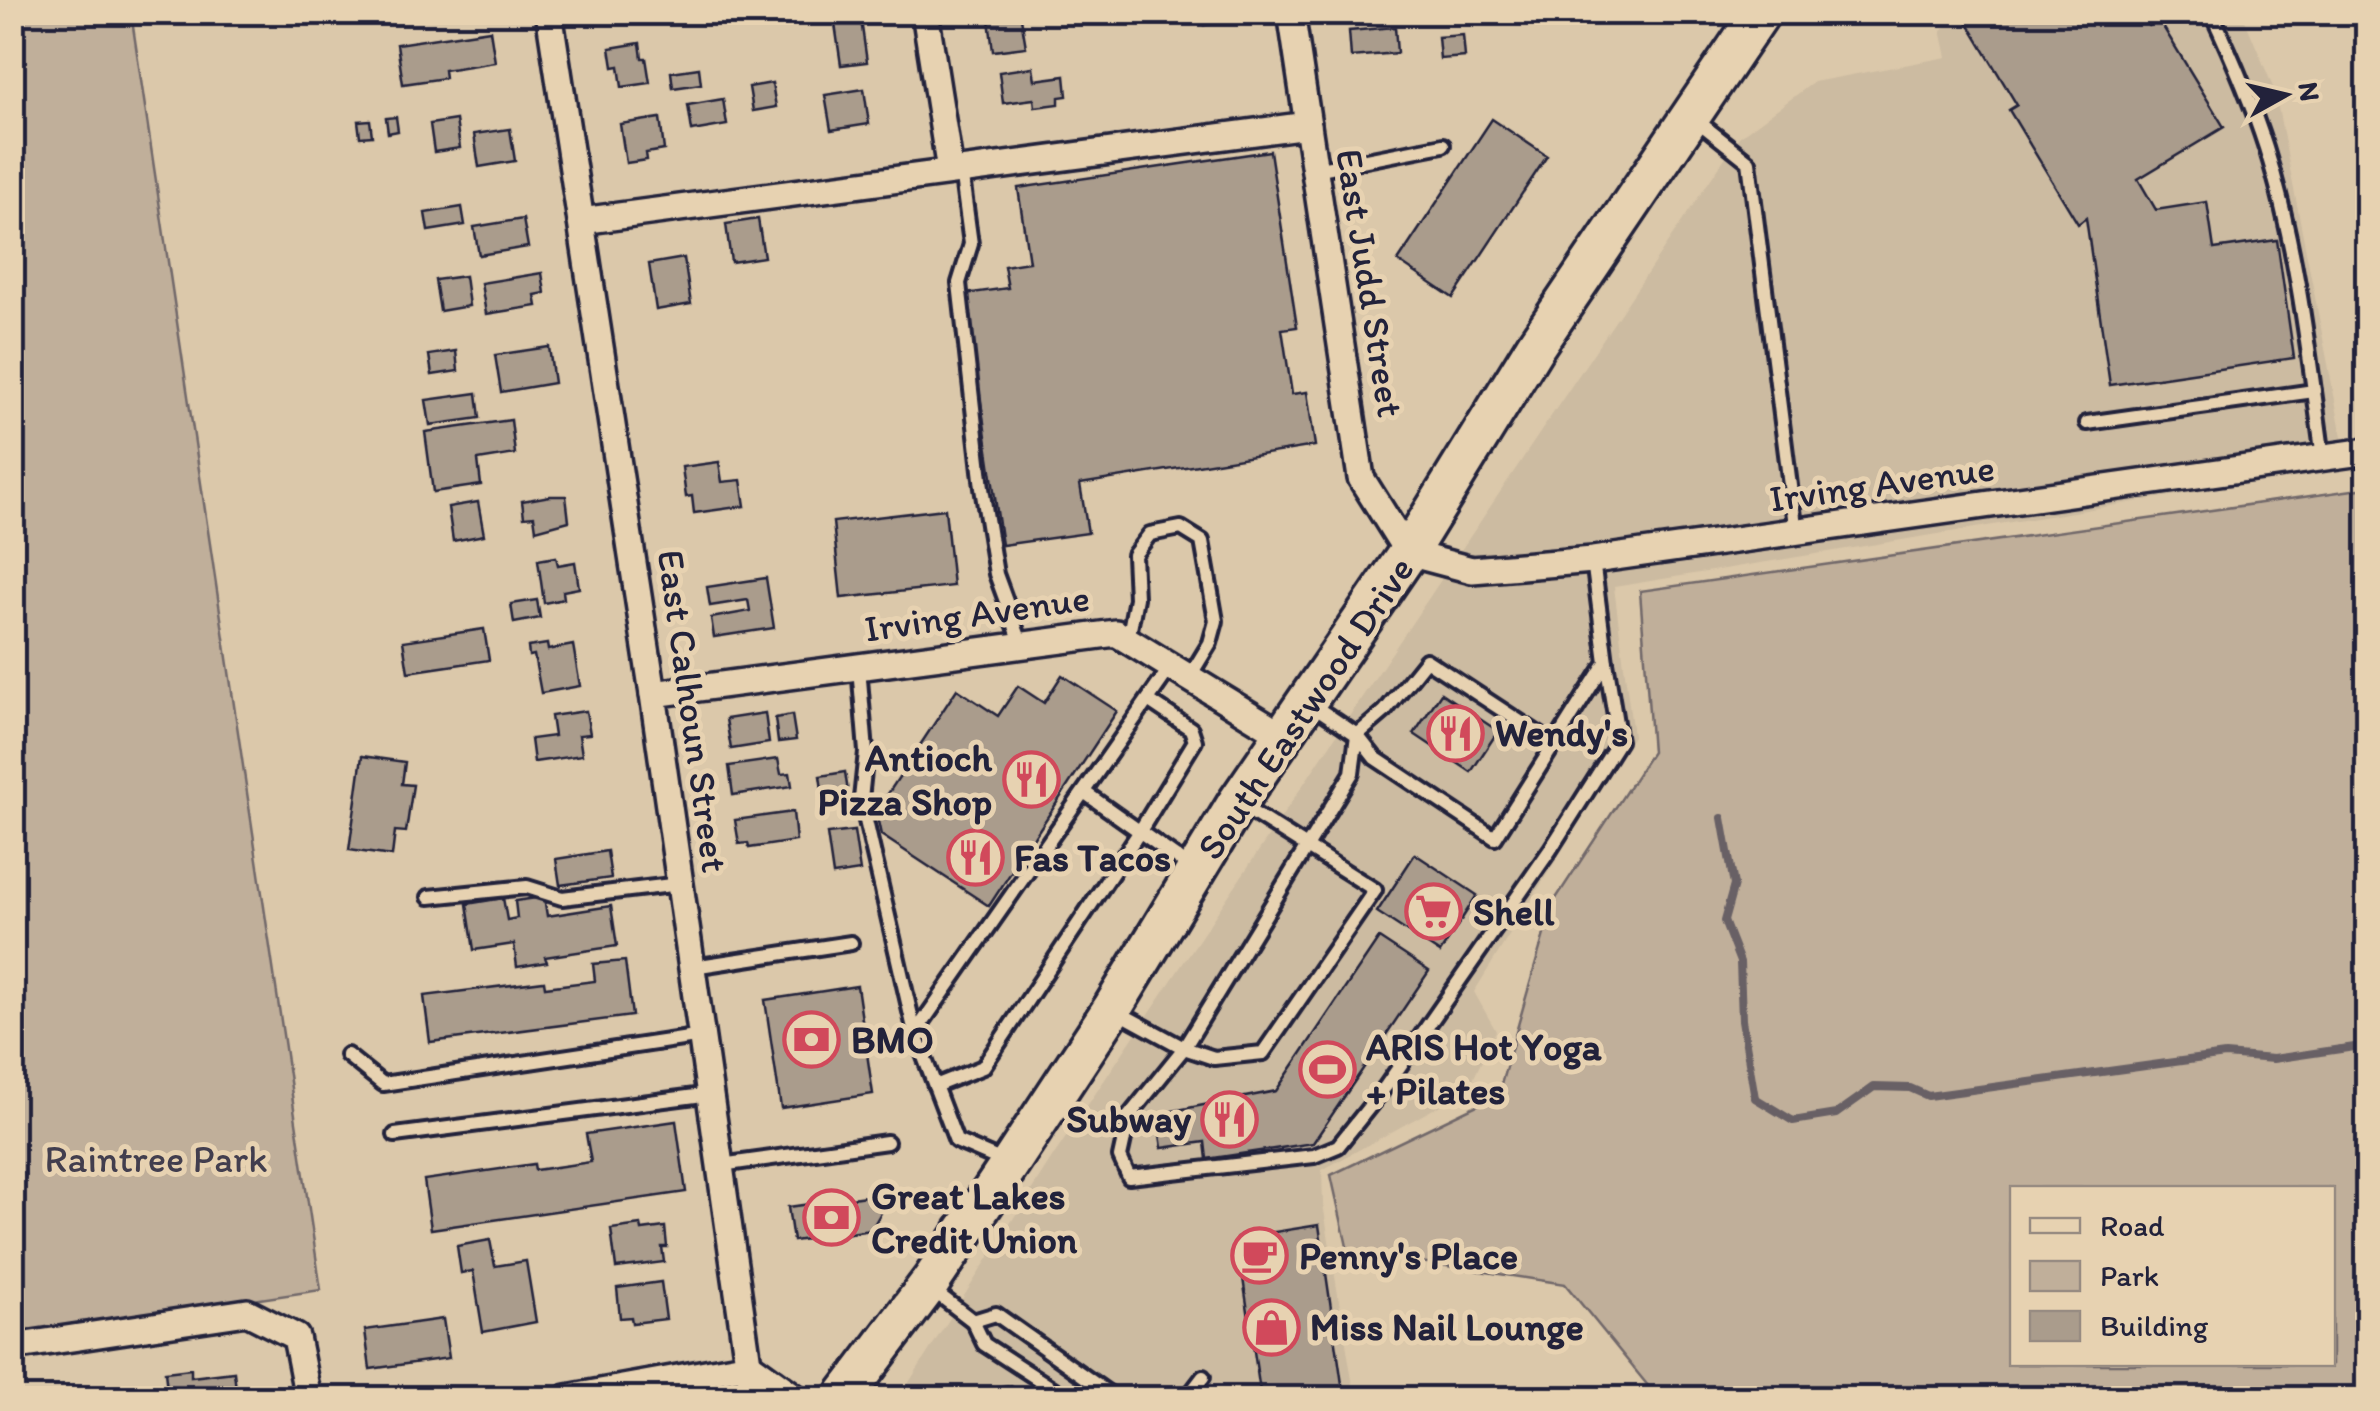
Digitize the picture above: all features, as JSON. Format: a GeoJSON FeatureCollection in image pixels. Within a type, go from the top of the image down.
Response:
{"type":"FeatureCollection","features":[{"type":"Feature","properties":{"kind":"main road","name":"South Eastwood Drive"},"geometry":{"type":"LineString","coordinates":[[843,1398],[927,1286],[1010,1164],[1112,1008],[1237,802],[1408,554],[1536,344],[1760,12]]}},
{"type":"Feature","properties":{"kind":"street","name":"East Calhoun Street"},"geometry":{"type":"LineString","coordinates":[[549,12],[653,694],[753,1398]]}},
{"type":"Feature","properties":{"kind":"street"},"geometry":{"type":"LineString","coordinates":[[925,12],[956,170]]}},
{"type":"Feature","properties":{"kind":"street","name":"East Judd Street"},"geometry":{"type":"LineString","coordinates":[[1291,12],[1361,478],[1408,554]]}},
{"type":"Feature","properties":{"kind":"street"},"geometry":{"type":"LineString","coordinates":[[581,221],[1308,125]]}},
{"type":"Feature","properties":{"kind":"street","name":"Irving Avenue"},"geometry":{"type":"LineString","coordinates":[[1408,554],[1472,570],[1592,560],[2368,451]]}},
{"type":"Feature","properties":{"kind":"street","name":"Irving Avenue"},"geometry":{"type":"LineString","coordinates":[[653,694],[1116,632],[1283,735]]}},
{"type":"Feature","properties":{"kind":"street"},"geometry":{"type":"LineString","coordinates":[[12,1347],[246,1312],[296,1336],[308,1398]]}},
{"type":"Feature","properties":{"kind":"street"},"geometry":{"type":"LineString","coordinates":[[568,1398],[750,1365],[796,1398]]}},
{"type":"Feature","properties":{"kind":"lane"},"geometry":{"type":"LineString","coordinates":[[2211,12],[2240,74],[2267,151],[2292,256],[2323,458]]}},
{"type":"Feature","properties":{"kind":"lane"},"geometry":{"type":"LineString","coordinates":[[1692,117],[1748,162],[1796,533]]}},
{"type":"Feature","properties":{"kind":"lane"},"geometry":{"type":"LineString","coordinates":[[1315,170],[1443,145]]}},
{"type":"Feature","properties":{"kind":"lane"},"geometry":{"type":"LineString","coordinates":[[956,170],[971,244],[959,283],[982,488],[996,574],[1022,645]]}},
{"type":"Feature","properties":{"kind":"lane"},"geometry":{"type":"LineString","coordinates":[[2087,424],[2314,391]]}},
{"type":"Feature","properties":{"kind":"lane"},"geometry":{"type":"LineString","coordinates":[[916,1034],[1148,700],[1210,643],[1216,620],[1202,541],[1181,528],[1150,534],[1134,555],[1136,598],[1128,640]]}},
{"type":"Feature","properties":{"kind":"lane"},"geometry":{"type":"LineString","coordinates":[[1554,744],[1426,660],[1357,736],[1352,773],[1184,1048],[1129,1116],[1120,1158],[1129,1178],[1314,1156],[1338,1146],[1386,1086],[1550,850],[1619,741],[1592,560]]}},
{"type":"Feature","properties":{"kind":"lane"},"geometry":{"type":"LineString","coordinates":[[1306,700],[1357,736],[1375,758],[1494,838],[1606,662]]}},
{"type":"Feature","properties":{"kind":"lane"},"geometry":{"type":"LineString","coordinates":[[858,666],[866,752],[862,799],[916,1034],[956,1141],[1010,1164]]}},
{"type":"Feature","properties":{"kind":"lane"},"geometry":{"type":"LineString","coordinates":[[935,1086],[983,1067],[1195,742],[1191,730],[1148,700]]}},
{"type":"Feature","properties":{"kind":"lane"},"geometry":{"type":"LineString","coordinates":[[1084,792],[1196,871]]}},
{"type":"Feature","properties":{"kind":"lane"},"geometry":{"type":"LineString","coordinates":[[1112,1008],[1184,1048],[1214,1058],[1263,1054],[1375,890],[1237,802]]}},
{"type":"Feature","properties":{"kind":"lane"},"geometry":{"type":"LineString","coordinates":[[428,897],[527,886],[562,898],[680,884]]}},
{"type":"Feature","properties":{"kind":"lane"},"geometry":{"type":"LineString","coordinates":[[692,967],[851,943]]}},
{"type":"Feature","properties":{"kind":"lane"},"geometry":{"type":"LineString","coordinates":[[347,1055],[383,1084],[702,1036]]}},
{"type":"Feature","properties":{"kind":"lane"},"geometry":{"type":"LineString","coordinates":[[395,1135],[711,1094]]}},
{"type":"Feature","properties":{"kind":"lane"},"geometry":{"type":"LineString","coordinates":[[721,1165],[887,1142]]}},
{"type":"Feature","properties":{"kind":"lane"},"geometry":{"type":"LineString","coordinates":[[927,1286],[974,1320],[984,1344],[1068,1398]]}},
{"type":"Feature","properties":{"kind":"lane"},"geometry":{"type":"LineString","coordinates":[[974,1320],[996,1314],[1115,1398]]}},
{"type":"Feature","properties":{"kind":"lane"},"geometry":{"type":"LineString","coordinates":[[1187,1398],[1203,1377]]}},
{"type":"Feature","properties":{"kind":"lane"},"geometry":{"type":"LineString","coordinates":[[982,1398],[1007,1394],[1014,1398]]}},
{"type":"Feature","properties":{"kind":"shaded area"},"geometry":{"type":"Polygon","coordinates":[[[1966,13],[2242,13],[2275,92],[2348,467],[1614,587],[1633,736],[1474,992],[1496,1031],[1468,1090],[1322,1170],[1323,1204],[1355,1398],[899,1398],[1052,1158],[1739,137],[1814,82],[1947,57],[1941,30],[1966,13]]]}},
{"type":"Feature","properties":{"kind":"green space","name":"Raintree Park"},"geometry":{"type":"Polygon","coordinates":[[[12,13],[131,13],[321,1290],[13,1335],[12,13]]]}},
{"type":"Feature","properties":{"kind":"green space"},"geometry":{"type":"Polygon","coordinates":[[[2367,488],[2367,1398],[1658,1398],[1565,1284],[1348,1251],[1331,1175],[1498,1095],[1553,903],[1652,752],[1640,591],[2367,488]]]}},
{"type":"Feature","properties":{"kind":"building"},"geometry":{"type":"Polygon","coordinates":[[[403,12],[433,12],[433,14],[404,19],[403,12]]]}},
{"type":"Feature","properties":{"kind":"building"},"geometry":{"type":"Polygon","coordinates":[[[740,12],[762,12],[763,21],[741,24],[740,12]]]}},
{"type":"Feature","properties":{"kind":"building"},"geometry":{"type":"Polygon","coordinates":[[[988,12],[1020,12],[1026,47],[993,51],[988,12]]]}},
{"type":"Feature","properties":{"kind":"building"},"geometry":{"type":"Polygon","coordinates":[[[1203,12],[1256,12],[1257,17],[1204,25],[1203,12]]]}},
{"type":"Feature","properties":{"kind":"building"},"geometry":{"type":"Polygon","coordinates":[[[1982,12],[2141,12],[2149,26],[2159,20],[2224,127],[2138,179],[2156,210],[2207,202],[2214,249],[2277,240],[2294,358],[2110,385],[2086,218],[2078,224],[2009,110],[2017,105],[1967,22],[1982,12]]]}},
{"type":"Feature","properties":{"kind":"building"},"geometry":{"type":"Polygon","coordinates":[[[861,20],[867,62],[841,65],[835,24],[861,20]]]}},
{"type":"Feature","properties":{"kind":"building"},"geometry":{"type":"Polygon","coordinates":[[[1395,27],[1397,53],[1351,57],[1349,31],[1395,27]]]}},
{"type":"Feature","properties":{"kind":"building"},"geometry":{"type":"Polygon","coordinates":[[[490,30],[495,62],[444,70],[445,78],[403,84],[397,44],[490,30]]]}},
{"type":"Feature","properties":{"kind":"building"},"geometry":{"type":"Polygon","coordinates":[[[1463,35],[1465,57],[1440,59],[1438,37],[1463,35]]]}},
{"type":"Feature","properties":{"kind":"building"},"geometry":{"type":"Polygon","coordinates":[[[640,43],[650,83],[622,87],[619,66],[613,67],[610,48],[640,43]]]}},
{"type":"Feature","properties":{"kind":"building"},"geometry":{"type":"Polygon","coordinates":[[[1033,67],[1035,80],[1065,76],[1067,96],[1059,97],[1059,104],[1035,107],[1034,99],[1003,103],[999,72],[1033,67]]]}},
{"type":"Feature","properties":{"kind":"building"},"geometry":{"type":"Polygon","coordinates":[[[699,68],[701,84],[673,88],[671,72],[699,68]]]}},
{"type":"Feature","properties":{"kind":"building"},"geometry":{"type":"Polygon","coordinates":[[[772,83],[776,107],[753,111],[749,87],[772,83]]]}},
{"type":"Feature","properties":{"kind":"building"},"geometry":{"type":"Polygon","coordinates":[[[864,89],[869,124],[831,130],[825,95],[864,89]]]}},
{"type":"Feature","properties":{"kind":"building"},"geometry":{"type":"Polygon","coordinates":[[[723,99],[727,125],[692,131],[688,105],[723,99]]]}},
{"type":"Feature","properties":{"kind":"building"},"geometry":{"type":"Polygon","coordinates":[[[396,117],[398,131],[388,133],[386,118],[396,117]]]}},
{"type":"Feature","properties":{"kind":"building"},"geometry":{"type":"Polygon","coordinates":[[[660,118],[664,150],[646,153],[647,160],[626,163],[620,124],[660,118]]]}},
{"type":"Feature","properties":{"kind":"building"},"geometry":{"type":"Polygon","coordinates":[[[1492,119],[1547,156],[1453,298],[1398,261],[1492,119]]]}},
{"type":"Feature","properties":{"kind":"building"},"geometry":{"type":"Polygon","coordinates":[[[370,120],[372,136],[360,137],[358,121],[370,120]]]}},
{"type":"Feature","properties":{"kind":"building"},"geometry":{"type":"Polygon","coordinates":[[[456,120],[460,148],[434,152],[430,124],[456,120]]]}},
{"type":"Feature","properties":{"kind":"building"},"geometry":{"type":"Polygon","coordinates":[[[510,129],[515,161],[479,167],[474,134],[510,129]]]}},
{"type":"Feature","properties":{"kind":"building"},"geometry":{"type":"Polygon","coordinates":[[[1270,151],[1297,327],[1282,329],[1292,394],[1307,392],[1315,446],[1080,484],[1088,533],[1002,545],[965,294],[1008,288],[1004,266],[1029,262],[1018,188],[1270,151]]]}},
{"type":"Feature","properties":{"kind":"building"},"geometry":{"type":"Polygon","coordinates":[[[462,207],[465,225],[428,231],[425,213],[462,207]]]}},
{"type":"Feature","properties":{"kind":"building"},"geometry":{"type":"Polygon","coordinates":[[[523,219],[528,247],[479,255],[474,227],[523,219]]]}},
{"type":"Feature","properties":{"kind":"building"},"geometry":{"type":"Polygon","coordinates":[[[758,219],[764,257],[731,262],[726,224],[758,219]]]}},
{"type":"Feature","properties":{"kind":"building"},"geometry":{"type":"Polygon","coordinates":[[[684,258],[691,304],[656,310],[649,264],[684,258]]]}},
{"type":"Feature","properties":{"kind":"building"},"geometry":{"type":"Polygon","coordinates":[[[542,273],[545,293],[535,295],[537,306],[486,314],[481,283],[542,273]]]}},
{"type":"Feature","properties":{"kind":"building"},"geometry":{"type":"Polygon","coordinates":[[[465,276],[469,306],[440,311],[435,280],[465,276]]]}},
{"type":"Feature","properties":{"kind":"building"},"geometry":{"type":"Polygon","coordinates":[[[549,347],[554,383],[501,392],[495,355],[549,347]]]}},
{"type":"Feature","properties":{"kind":"building"},"geometry":{"type":"Polygon","coordinates":[[[456,351],[458,371],[432,375],[429,355],[456,351]]]}},
{"type":"Feature","properties":{"kind":"building"},"geometry":{"type":"Polygon","coordinates":[[[477,393],[480,418],[430,425],[426,400],[477,393]]]}},
{"type":"Feature","properties":{"kind":"building"},"geometry":{"type":"Polygon","coordinates":[[[511,420],[515,454],[478,460],[481,485],[433,492],[425,432],[511,420]]]}},
{"type":"Feature","properties":{"kind":"building"},"geometry":{"type":"Polygon","coordinates":[[[719,462],[722,482],[741,480],[745,506],[694,513],[692,496],[686,497],[682,467],[719,462]]]}},
{"type":"Feature","properties":{"kind":"building"},"geometry":{"type":"Polygon","coordinates":[[[566,496],[569,521],[536,530],[534,516],[524,517],[522,501],[566,496]]]}},
{"type":"Feature","properties":{"kind":"building"},"geometry":{"type":"Polygon","coordinates":[[[478,502],[484,535],[453,541],[448,507],[478,502]]]}},
{"type":"Feature","properties":{"kind":"building"},"geometry":{"type":"Polygon","coordinates":[[[945,509],[953,586],[841,598],[833,522],[945,509]]]}},
{"type":"Feature","properties":{"kind":"building"},"geometry":{"type":"Polygon","coordinates":[[[556,557],[558,565],[575,562],[579,588],[563,591],[564,599],[544,603],[538,560],[556,557]]]}},
{"type":"Feature","properties":{"kind":"building"},"geometry":{"type":"Polygon","coordinates":[[[766,578],[774,628],[714,637],[711,618],[750,611],[748,600],[710,606],[707,587],[766,578]]]}},
{"type":"Feature","properties":{"kind":"building"},"geometry":{"type":"Polygon","coordinates":[[[537,600],[540,618],[514,623],[511,604],[537,600]]]}},
{"type":"Feature","properties":{"kind":"building"},"geometry":{"type":"Polygon","coordinates":[[[484,629],[489,660],[408,672],[403,641],[484,629]]]}},
{"type":"Feature","properties":{"kind":"building"},"geometry":{"type":"Polygon","coordinates":[[[547,644],[548,650],[573,645],[580,686],[541,693],[534,655],[529,656],[528,647],[547,644]]]}},
{"type":"Feature","properties":{"kind":"building"},"geometry":{"type":"Polygon","coordinates":[[[1062,675],[1117,711],[989,906],[881,835],[876,812],[957,689],[998,716],[1018,686],[1044,703],[1062,675]]]}},
{"type":"Feature","properties":{"kind":"building","name":"Wendy's"},"geometry":{"type":"Polygon","coordinates":[[[1441,693],[1498,731],[1471,772],[1414,734],[1441,693]]]}},
{"type":"Feature","properties":{"kind":"building"},"geometry":{"type":"Polygon","coordinates":[[[586,711],[590,734],[579,735],[582,755],[534,762],[531,739],[554,736],[551,716],[586,711]]]}},
{"type":"Feature","properties":{"kind":"building"},"geometry":{"type":"Polygon","coordinates":[[[765,713],[769,743],[731,749],[726,719],[765,713]]]}},
{"type":"Feature","properties":{"kind":"building"},"geometry":{"type":"Polygon","coordinates":[[[792,715],[796,740],[778,742],[775,718],[792,715]]]}},
{"type":"Feature","properties":{"kind":"building"},"geometry":{"type":"Polygon","coordinates":[[[362,756],[405,762],[402,784],[413,785],[406,832],[395,831],[392,856],[349,850],[362,756]]]}},
{"type":"Feature","properties":{"kind":"building"},"geometry":{"type":"Polygon","coordinates":[[[778,759],[781,774],[790,773],[792,786],[733,795],[729,766],[778,759]]]}},
{"type":"Feature","properties":{"kind":"building"},"geometry":{"type":"Polygon","coordinates":[[[845,772],[848,792],[823,796],[820,776],[845,772]]]}},
{"type":"Feature","properties":{"kind":"building"},"geometry":{"type":"Polygon","coordinates":[[[793,812],[796,841],[749,848],[748,843],[739,844],[735,820],[793,812]]]}},
{"type":"Feature","properties":{"kind":"building"},"geometry":{"type":"Polygon","coordinates":[[[854,831],[860,871],[833,875],[827,834],[854,831]]]}},
{"type":"Feature","properties":{"kind":"building"},"geometry":{"type":"Polygon","coordinates":[[[607,851],[611,878],[560,885],[556,859],[607,851]]]}},
{"type":"Feature","properties":{"kind":"building","name":"Shell"},"geometry":{"type":"Polygon","coordinates":[[[1415,854],[1477,895],[1440,953],[1377,912],[1415,854]]]}},
{"type":"Feature","properties":{"kind":"building"},"geometry":{"type":"Polygon","coordinates":[[[544,897],[547,916],[611,906],[617,946],[545,957],[547,962],[517,967],[514,944],[474,950],[467,904],[503,898],[507,920],[517,918],[515,901],[544,897]]]}},
{"type":"Feature","properties":{"kind":"building"},"geometry":{"type":"Polygon","coordinates":[[[1379,938],[1429,971],[1313,1143],[1207,1159],[1205,1142],[1162,1148],[1157,1114],[1276,1091],[1379,938]]]}},
{"type":"Feature","properties":{"kind":"building"},"geometry":{"type":"Polygon","coordinates":[[[625,961],[632,1016],[430,1042],[424,996],[544,981],[545,987],[595,981],[593,964],[625,961]]]}},
{"type":"Feature","properties":{"kind":"building"},"geometry":{"type":"Polygon","coordinates":[[[857,986],[873,1094],[781,1108],[765,1000],[857,986]]]}},
{"type":"Feature","properties":{"kind":"building"},"geometry":{"type":"Polygon","coordinates":[[[676,1121],[686,1192],[431,1229],[424,1180],[534,1164],[535,1170],[591,1162],[586,1134],[676,1121]]]}},
{"type":"Feature","properties":{"kind":"building"},"geometry":{"type":"Polygon","coordinates":[[[880,1194],[882,1211],[871,1230],[793,1241],[788,1207],[880,1194]]]}},
{"type":"Feature","properties":{"kind":"building"},"geometry":{"type":"Polygon","coordinates":[[[641,1225],[642,1230],[665,1227],[664,1262],[616,1268],[611,1229],[641,1225]]]}},
{"type":"Feature","properties":{"kind":"building"},"geometry":{"type":"Polygon","coordinates":[[[1319,1225],[1344,1398],[1261,1398],[1237,1238],[1319,1225]]]}},
{"type":"Feature","properties":{"kind":"building"},"geometry":{"type":"Polygon","coordinates":[[[490,1240],[495,1266],[526,1261],[536,1322],[483,1332],[473,1271],[461,1273],[457,1246],[490,1240]]]}},
{"type":"Feature","properties":{"kind":"building"},"geometry":{"type":"Polygon","coordinates":[[[661,1282],[666,1319],[632,1323],[631,1317],[620,1318],[617,1288],[661,1282]]]}},
{"type":"Feature","properties":{"kind":"building"},"geometry":{"type":"Polygon","coordinates":[[[443,1319],[449,1358],[370,1369],[365,1330],[443,1319]]]}},
{"type":"Feature","properties":{"kind":"building"},"geometry":{"type":"Polygon","coordinates":[[[191,1369],[191,1377],[234,1372],[237,1398],[168,1398],[165,1372],[191,1369]]]}},
{"type":"Feature","properties":{"kind":"waterway"},"geometry":{"type":"LineString","coordinates":[[1722,818],[1734,885],[1724,921],[1740,962],[1742,1020],[1755,1098],[1793,1121],[1836,1114],[1874,1087],[1910,1088],[1928,1096],[2225,1055],[2273,1059],[2368,1045]]}},
{"type":"Feature","properties":{"kind":"place","name":"Wendy's"},"geometry":{"type":"Point","coordinates":[1456,733]}},
{"type":"Feature","properties":{"kind":"place","name":"Antioch Pizza Shop"},"geometry":{"type":"Point","coordinates":[1031,780]}},
{"type":"Feature","properties":{"kind":"place","name":"Fas Tacos"},"geometry":{"type":"Point","coordinates":[975,858]}},
{"type":"Feature","properties":{"kind":"place","name":"Shell"},"geometry":{"type":"Point","coordinates":[1434,912]}},
{"type":"Feature","properties":{"kind":"place","name":"BMO"},"geometry":{"type":"Point","coordinates":[812,1040]}},
{"type":"Feature","properties":{"kind":"place","name":"ARIS Hot Yoga + Pilates"},"geometry":{"type":"Point","coordinates":[1327,1069]}},
{"type":"Feature","properties":{"kind":"place","name":"Subway"},"geometry":{"type":"Point","coordinates":[1230,1119]}},
{"type":"Feature","properties":{"kind":"place","name":"Great Lakes Credit Union"},"geometry":{"type":"Point","coordinates":[832,1218]}},
{"type":"Feature","properties":{"kind":"place","name":"Penny's Place"},"geometry":{"type":"Point","coordinates":[1260,1256]}},
{"type":"Feature","properties":{"kind":"place","name":"Miss Nail Lounge"},"geometry":{"type":"Point","coordinates":[1271,1327]}}]}
